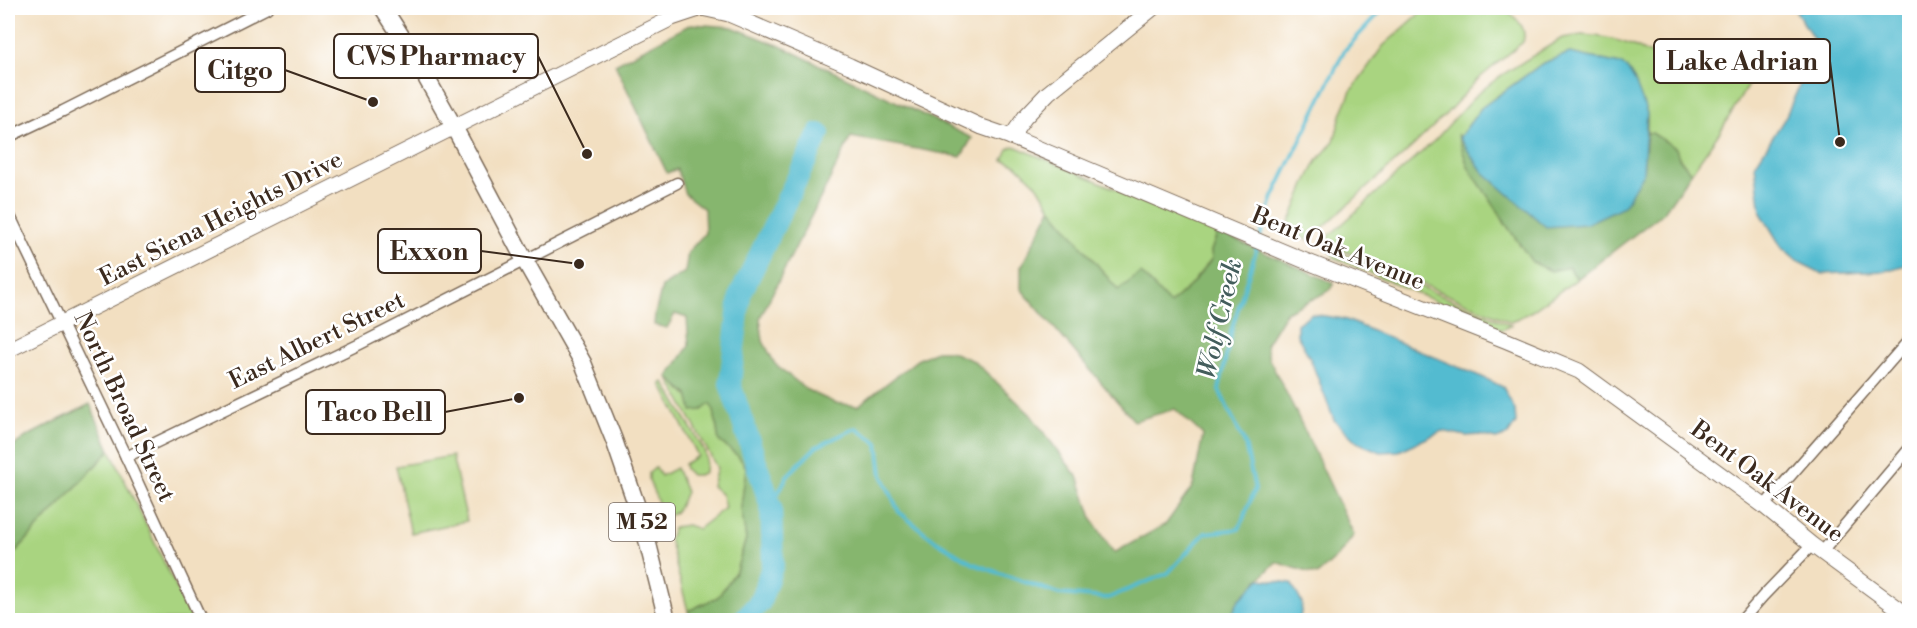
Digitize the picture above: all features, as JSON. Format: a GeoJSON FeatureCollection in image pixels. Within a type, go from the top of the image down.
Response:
{"type":"FeatureCollection","features":[{"type":"Feature","properties":{"kind":"main road","name":"M 52"},"geometry":{"type":"LineString","coordinates":[[383,8],[414,56],[583,363],[610,430],[643,524],[667,618]]}},
{"type":"Feature","properties":{"kind":"street"},"geometry":{"type":"LineString","coordinates":[[8,137],[267,8]]}},
{"type":"Feature","properties":{"kind":"street","name":"East Siena Heights Drive"},"geometry":{"type":"LineString","coordinates":[[8,350],[672,18],[702,8]]}},
{"type":"Feature","properties":{"kind":"street","name":"Bent Oak Avenue"},"geometry":{"type":"LineString","coordinates":[[702,8],[729,14],[806,46],[982,128],[1011,137],[1271,247],[1579,371],[1764,506],[1817,549],[1910,617]]}},
{"type":"Feature","properties":{"kind":"street"},"geometry":{"type":"LineString","coordinates":[[1011,137],[1048,93],[1153,8]]}},
{"type":"Feature","properties":{"kind":"street","name":"East Albert Street"},"geometry":{"type":"LineString","coordinates":[[126,457],[360,345],[677,183]]}},
{"type":"Feature","properties":{"kind":"street","name":"North Broad Street"},"geometry":{"type":"LineString","coordinates":[[8,212],[126,457],[201,621]]}},
{"type":"Feature","properties":{"kind":"street"},"geometry":{"type":"LineString","coordinates":[[1764,506],[1910,339]]}},
{"type":"Feature","properties":{"kind":"street"},"geometry":{"type":"LineString","coordinates":[[1742,621],[1763,596],[1817,549],[1910,448]]}},
{"type":"Feature","properties":{"kind":"green space"},"geometry":{"type":"Polygon","coordinates":[[[1426,8],[1504,8],[1522,27],[1523,42],[1477,80],[1412,147],[1309,240],[1286,231],[1317,161],[1334,141],[1351,91],[1383,46],[1426,8]]]}},
{"type":"Feature","properties":{"kind":"green space"},"geometry":{"type":"Polygon","coordinates":[[[691,24],[732,27],[778,45],[972,138],[961,157],[851,137],[760,318],[763,341],[775,364],[807,390],[835,403],[858,406],[917,360],[936,351],[949,351],[974,361],[1030,414],[1079,479],[1093,521],[1114,553],[1166,524],[1193,486],[1203,435],[1175,409],[1134,421],[1021,289],[1021,267],[1051,208],[1118,290],[1141,273],[1170,304],[1190,286],[1212,259],[1211,251],[1218,232],[1334,283],[1329,291],[1286,312],[1266,345],[1269,359],[1354,535],[1338,556],[1317,575],[1276,562],[1239,600],[1229,620],[690,620],[688,611],[718,597],[736,571],[746,539],[741,508],[746,467],[738,456],[719,441],[714,411],[710,404],[702,410],[692,411],[688,395],[668,377],[689,346],[687,318],[675,314],[667,328],[654,325],[655,314],[662,287],[685,272],[688,252],[705,233],[704,209],[685,194],[677,169],[667,173],[615,64],[691,24]]]}},
{"type":"Feature","properties":{"kind":"green space"},"geometry":{"type":"Polygon","coordinates":[[[1582,35],[1623,42],[1669,61],[1681,63],[1712,53],[1729,54],[1740,58],[1752,71],[1751,80],[1720,132],[1691,173],[1679,157],[1652,133],[1647,133],[1647,113],[1620,64],[1570,53],[1543,63],[1481,108],[1459,138],[1505,224],[1569,267],[1577,279],[1532,311],[1511,322],[1328,244],[1329,236],[1435,140],[1476,95],[1500,76],[1562,38],[1582,35]]]}},
{"type":"Feature","properties":{"kind":"green space"},"geometry":{"type":"Polygon","coordinates":[[[1647,133],[1652,133],[1676,148],[1679,158],[1691,173],[1664,212],[1577,279],[1569,267],[1551,271],[1532,262],[1468,167],[1457,134],[1483,172],[1643,173],[1647,133]]]}},
{"type":"Feature","properties":{"kind":"green space"},"geometry":{"type":"Polygon","coordinates":[[[1014,146],[1218,232],[1211,251],[1212,258],[1190,286],[1170,304],[1118,291],[1051,208],[1038,186],[1015,164],[1003,160],[1008,149],[1014,146]]]}},
{"type":"Feature","properties":{"kind":"green space"},"geometry":{"type":"Polygon","coordinates":[[[1329,250],[1511,325],[1502,330],[1335,258],[1329,250]]]}},
{"type":"Feature","properties":{"kind":"green space"},"geometry":{"type":"Polygon","coordinates":[[[668,377],[702,410],[710,403],[714,410],[719,441],[738,456],[746,467],[741,508],[746,539],[736,571],[718,597],[688,611],[669,538],[674,527],[687,525],[698,529],[725,508],[722,495],[712,486],[717,468],[668,377]]]}},
{"type":"Feature","properties":{"kind":"green space"},"geometry":{"type":"Polygon","coordinates":[[[664,382],[704,450],[705,472],[699,475],[691,475],[685,469],[684,464],[698,456],[661,384],[664,382]]]}},
{"type":"Feature","properties":{"kind":"green space"},"geometry":{"type":"Polygon","coordinates":[[[90,404],[110,450],[8,560],[8,450],[26,437],[90,404]]]}},
{"type":"Feature","properties":{"kind":"green space"},"geometry":{"type":"Polygon","coordinates":[[[110,450],[192,620],[8,620],[8,560],[110,450]]]}},
{"type":"Feature","properties":{"kind":"green space"},"geometry":{"type":"Polygon","coordinates":[[[452,456],[467,521],[411,533],[396,466],[452,456]]]}},
{"type":"Feature","properties":{"kind":"green space"},"geometry":{"type":"Polygon","coordinates":[[[656,467],[661,476],[676,468],[686,492],[678,509],[668,516],[663,515],[649,480],[649,473],[656,467]]]}},
{"type":"Feature","properties":{"kind":"water"},"geometry":{"type":"Polygon","coordinates":[[[1794,8],[1909,8],[1909,264],[1885,271],[1823,274],[1797,261],[1782,248],[1761,213],[1755,165],[1785,118],[1802,80],[1820,58],[1817,44],[1794,8]]]}},
{"type":"Feature","properties":{"kind":"water"},"geometry":{"type":"Polygon","coordinates":[[[1570,53],[1620,64],[1627,68],[1635,81],[1647,113],[1643,173],[1624,206],[1586,224],[1546,227],[1483,172],[1459,138],[1481,108],[1543,63],[1570,53]]]}},
{"type":"Feature","properties":{"kind":"water"},"geometry":{"type":"Polygon","coordinates":[[[1311,314],[1344,319],[1503,387],[1515,410],[1516,423],[1508,435],[1496,439],[1442,431],[1399,451],[1380,452],[1357,442],[1334,420],[1310,358],[1297,335],[1297,324],[1311,314]]]}},
{"type":"Feature","properties":{"kind":"water"},"geometry":{"type":"Polygon","coordinates":[[[1260,579],[1291,583],[1302,603],[1300,620],[1229,620],[1239,600],[1260,579]]]}},
{"type":"Feature","properties":{"kind":"waterway","name":"Wolf Creek"},"geometry":{"type":"LineString","coordinates":[[1260,237],[1273,197],[1344,51],[1384,8]]}},
{"type":"Feature","properties":{"kind":"waterway"},"geometry":{"type":"LineString","coordinates":[[743,620],[760,602],[773,564],[771,507],[730,384],[740,295],[819,134]]}},
{"type":"Feature","properties":{"kind":"waterway","name":"Wolf Creek"},"geometry":{"type":"LineString","coordinates":[[771,507],[787,476],[816,447],[856,428],[878,443],[882,475],[899,512],[933,539],[974,564],[1059,594],[1108,598],[1168,573],[1205,533],[1239,529],[1255,489],[1245,444],[1219,390],[1232,328],[1258,244]]}},
{"type":"Feature","properties":{"kind":"place","name":"Citgo"},"geometry":{"type":"Point","coordinates":[373,102]}},
{"type":"Feature","properties":{"kind":"place","name":"Lake Adrian"},"geometry":{"type":"Point","coordinates":[1840,142]}},
{"type":"Feature","properties":{"kind":"place","name":"CVS Pharmacy"},"geometry":{"type":"Point","coordinates":[587,154]}},
{"type":"Feature","properties":{"kind":"place","name":"Exxon"},"geometry":{"type":"Point","coordinates":[579,264]}},
{"type":"Feature","properties":{"kind":"place","name":"Taco Bell"},"geometry":{"type":"Point","coordinates":[519,398]}}]}
